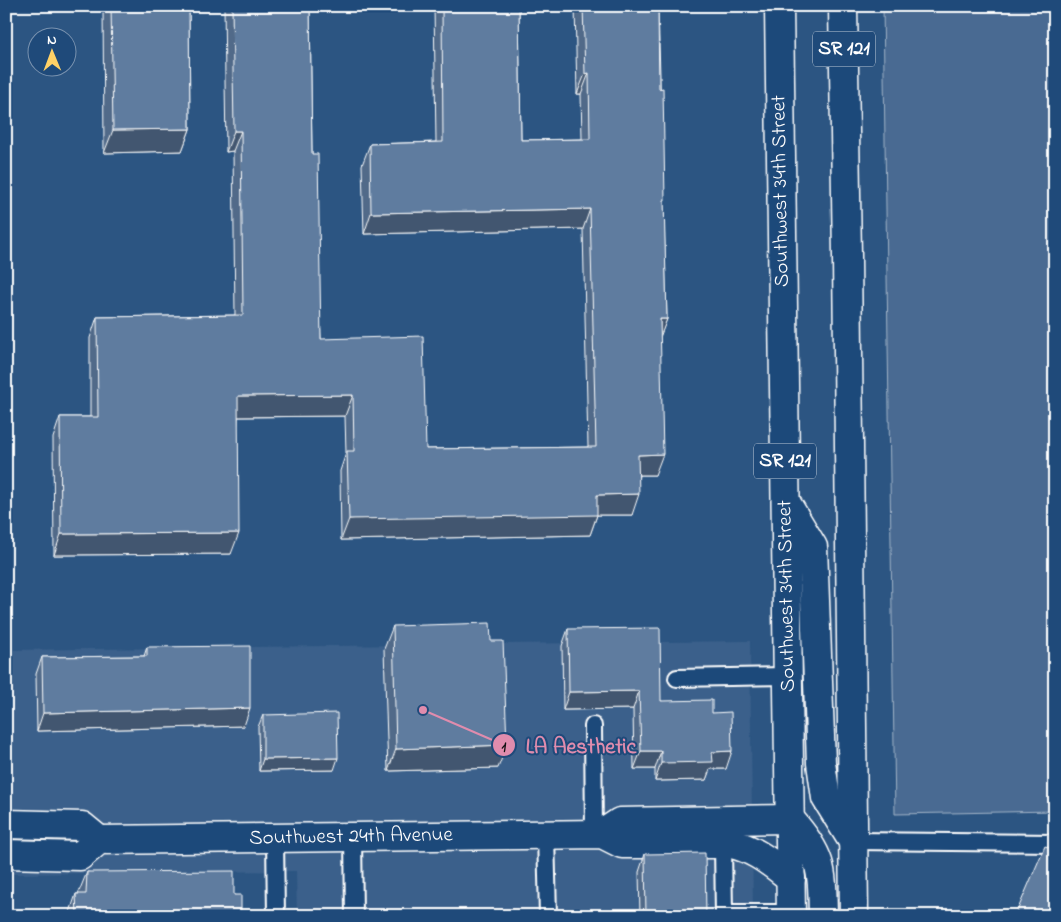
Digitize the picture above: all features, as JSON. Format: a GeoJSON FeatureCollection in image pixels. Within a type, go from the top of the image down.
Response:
{"type":"FeatureCollection","features":[{"type":"Feature","properties":{"kind":"main road","name":"Southwest 34th Street"},"geometry":{"type":"LineString","coordinates":[[779,6],[791,914]]}},
{"type":"Feature","properties":{"kind":"main road","name":"SR 121"},"geometry":{"type":"LineString","coordinates":[[843,6],[848,267],[854,916]]}},
{"type":"Feature","properties":{"kind":"main road"},"geometry":{"type":"LineString","coordinates":[[786,502],[813,547],[821,763],[826,798],[853,841]]}},
{"type":"Feature","properties":{"kind":"main road"},"geometry":{"type":"LineString","coordinates":[[790,819],[806,836],[820,863],[823,916]]}},
{"type":"Feature","properties":{"kind":"main road","name":"Southwest 24th Avenue"},"geometry":{"type":"LineString","coordinates":[[598,834],[620,822],[790,819]]}},
{"type":"Feature","properties":{"kind":"main road"},"geometry":{"type":"LineString","coordinates":[[6,824],[82,826],[99,840],[80,856],[6,854]]}},
{"type":"Feature","properties":{"kind":"main road","name":"Southwest 24th Avenue"},"geometry":{"type":"LineString","coordinates":[[99,840],[598,834],[622,844],[732,844],[745,847],[758,854],[791,878]]}},
{"type":"Feature","properties":{"kind":"lane"},"geometry":{"type":"LineString","coordinates":[[677,678],[788,676]]}},
{"type":"Feature","properties":{"kind":"lane"},"geometry":{"type":"LineString","coordinates":[[593,726],[598,834]]}},
{"type":"Feature","properties":{"kind":"lane"},"geometry":{"type":"LineString","coordinates":[[546,834],[548,916]]}},
{"type":"Feature","properties":{"kind":"lane"},"geometry":{"type":"LineString","coordinates":[[353,836],[354,916]]}},
{"type":"Feature","properties":{"kind":"lane"},"geometry":{"type":"LineString","coordinates":[[275,838],[276,916]]}},
{"type":"Feature","properties":{"kind":"lane"},"geometry":{"type":"LineString","coordinates":[[853,841],[1055,843]]}},
{"type":"Feature","properties":{"kind":"lane"},"geometry":{"type":"LineString","coordinates":[[723,844],[724,914],[791,914]]}},
{"type":"Feature","properties":{"kind":"shaded area"},"geometry":{"type":"Polygon","coordinates":[[[883,6],[1055,6],[1055,811],[895,814],[883,6]]]}},
{"type":"Feature","properties":{"kind":"shaded area"},"geometry":{"type":"Polygon","coordinates":[[[750,641],[753,916],[297,916],[296,871],[10,874],[6,650],[750,641]]]}},
{"type":"Feature","properties":{"kind":"building"},"geometry":{"type":"Polygon","coordinates":[[[111,6],[189,6],[190,129],[113,130],[111,6]]]}},
{"type":"Feature","properties":{"kind":"building"},"geometry":{"type":"Polygon","coordinates":[[[232,6],[310,6],[312,154],[318,154],[321,339],[423,336],[426,449],[596,447],[590,209],[371,213],[370,144],[443,142],[442,6],[519,6],[521,140],[590,139],[589,73],[585,74],[583,6],[658,6],[659,89],[663,88],[667,319],[660,319],[663,454],[638,455],[639,494],[597,495],[597,515],[349,519],[347,451],[354,451],[353,395],[238,396],[239,533],[61,534],[60,417],[98,417],[97,317],[243,315],[241,131],[234,131],[232,6]]]}},
{"type":"Feature","properties":{"kind":"building"},"geometry":{"type":"Polygon","coordinates":[[[490,623],[491,641],[503,641],[507,745],[396,749],[393,626],[490,623]]]}},
{"type":"Feature","properties":{"kind":"building"},"geometry":{"type":"Polygon","coordinates":[[[660,628],[661,701],[712,700],[712,713],[731,712],[732,751],[712,752],[713,762],[661,763],[661,751],[641,751],[639,691],[569,692],[568,629],[660,628]]]}},
{"type":"Feature","properties":{"kind":"building"},"geometry":{"type":"Polygon","coordinates":[[[250,646],[250,708],[43,713],[42,657],[147,656],[147,647],[250,646]]]}},
{"type":"Feature","properties":{"kind":"building"},"geometry":{"type":"Polygon","coordinates":[[[337,713],[338,758],[263,759],[263,715],[337,713]]]}},
{"type":"Feature","properties":{"kind":"building"},"geometry":{"type":"Polygon","coordinates":[[[1045,846],[1055,850],[1055,916],[1015,916],[1045,846]]]}},
{"type":"Feature","properties":{"kind":"building"},"geometry":{"type":"Polygon","coordinates":[[[705,853],[706,916],[646,916],[645,854],[705,853]]]}},
{"type":"Feature","properties":{"kind":"building"},"geometry":{"type":"Polygon","coordinates":[[[234,871],[234,895],[241,895],[241,916],[43,916],[77,915],[76,894],[86,894],[87,872],[234,871]]]}},
{"type":"Feature","properties":{"kind":"place","name":"LA Aesthetic"},"geometry":{"type":"Point","coordinates":[423,710]}}]}
